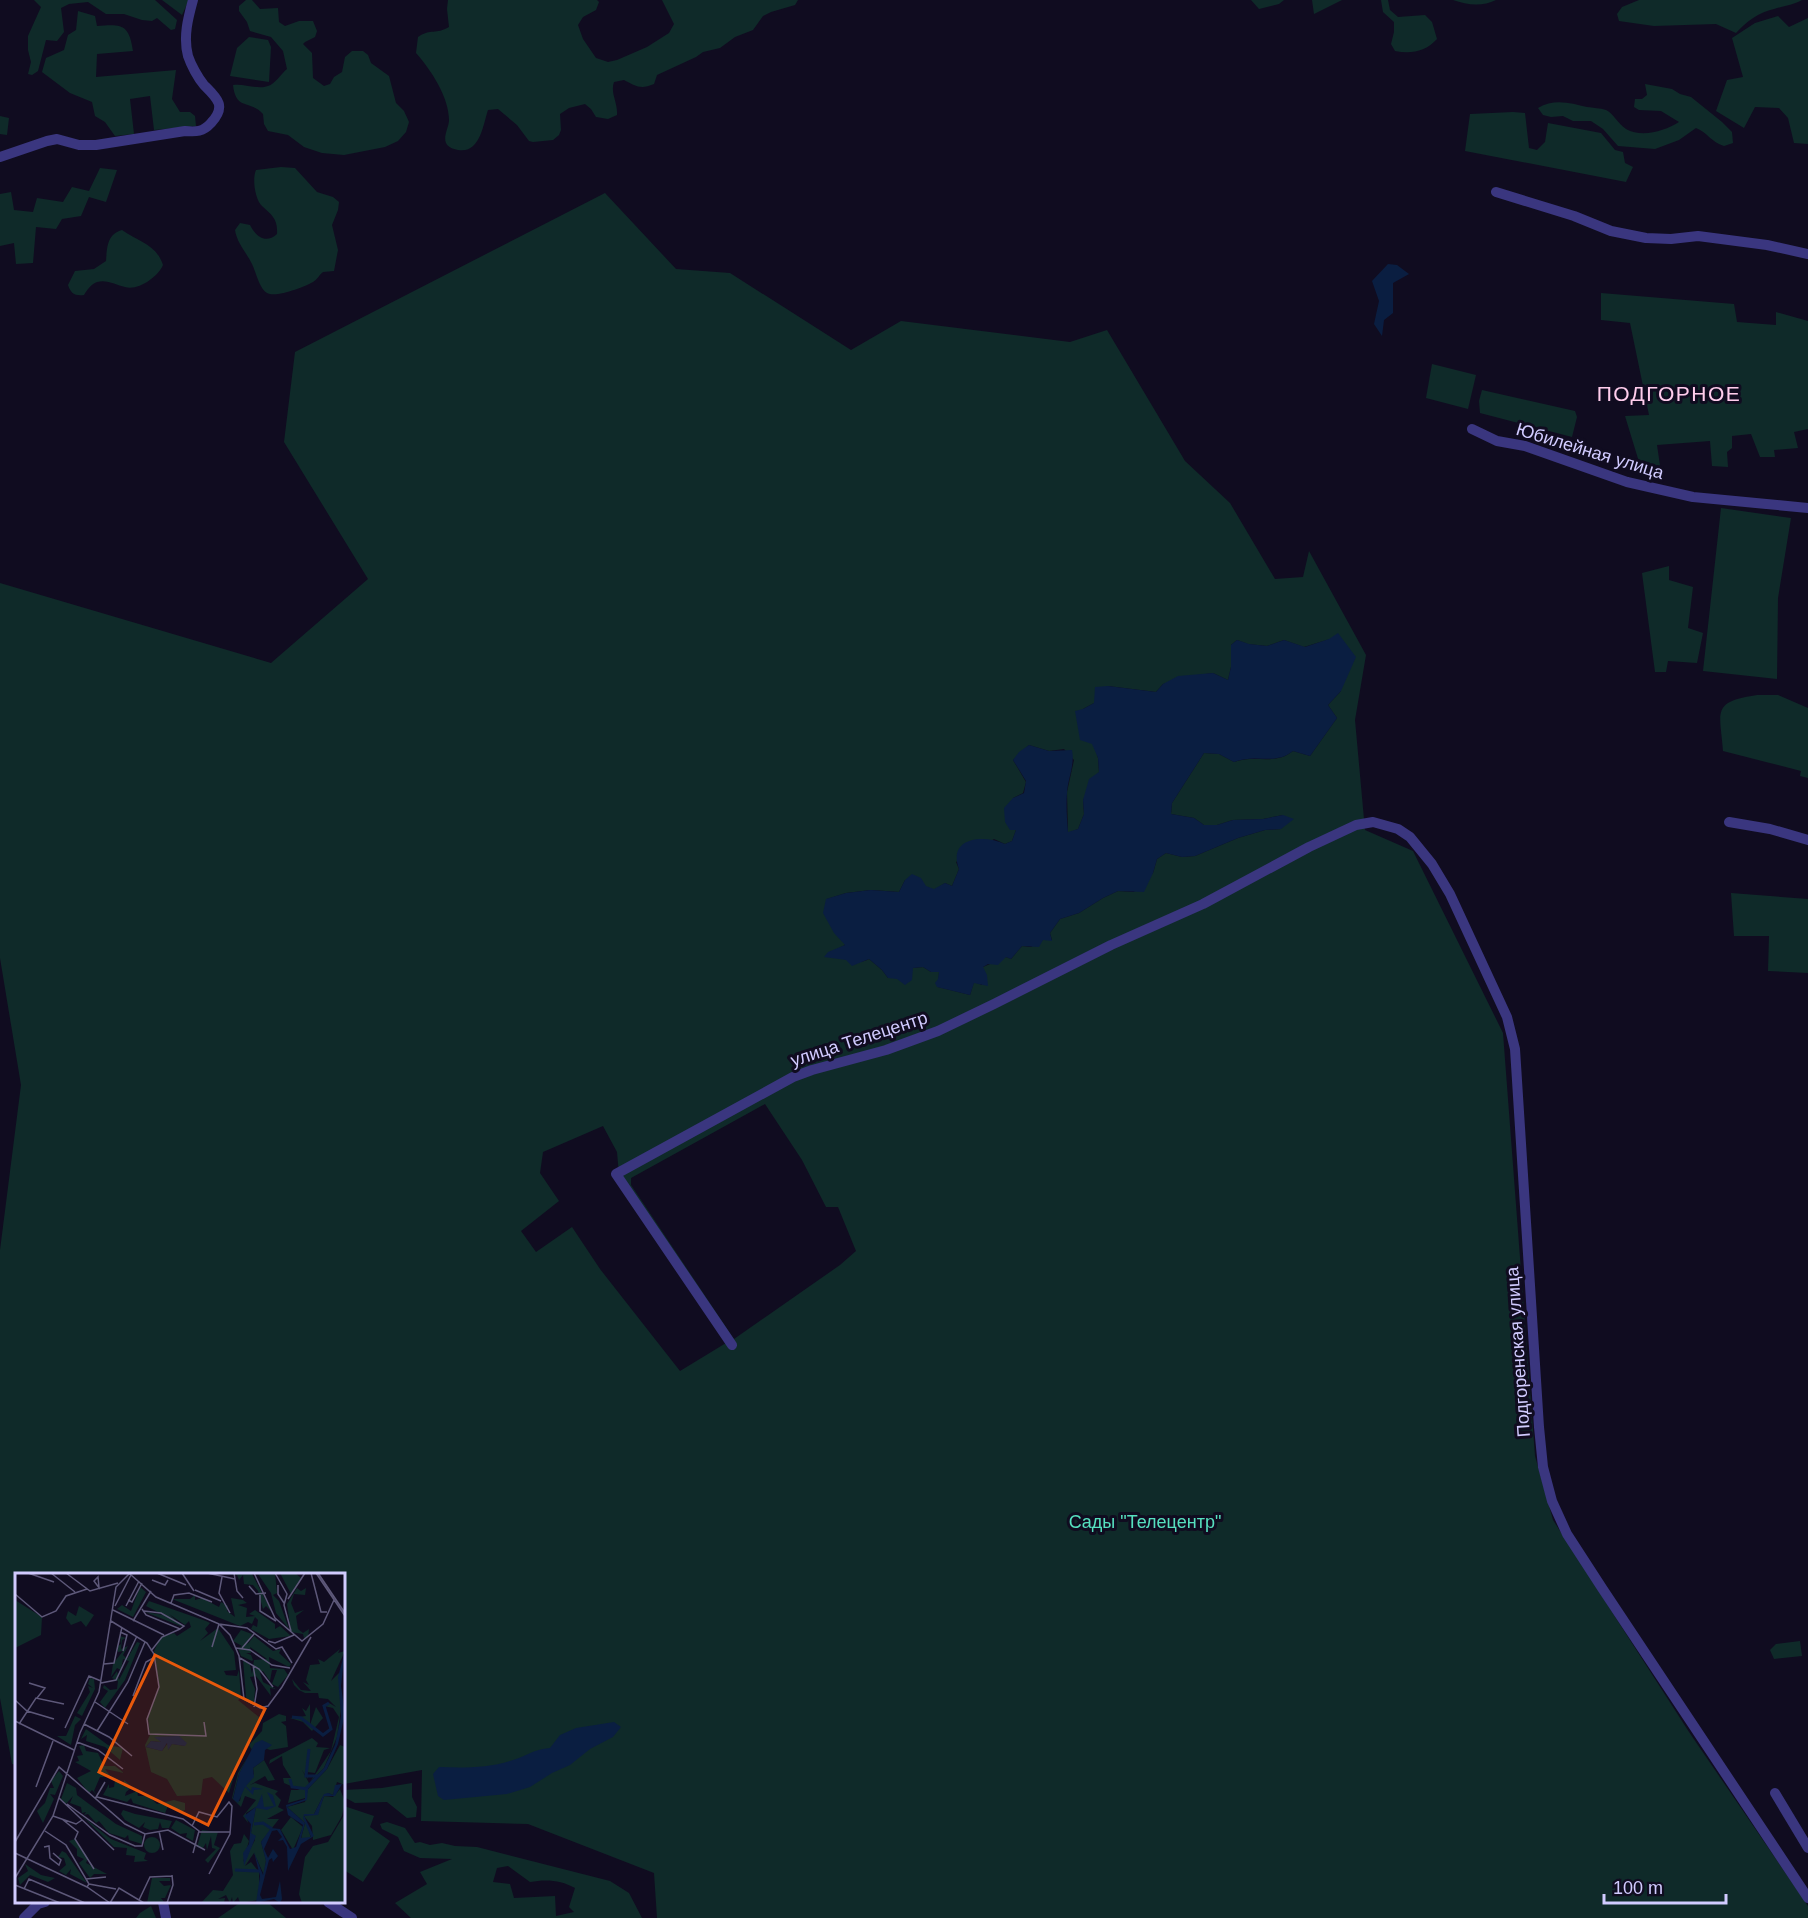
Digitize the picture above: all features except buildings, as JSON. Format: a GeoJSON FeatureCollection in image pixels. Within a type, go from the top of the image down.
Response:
{"type":"FeatureCollection","features":[{"type":"Feature","properties":{"kind":"street"},"geometry":{"type":"LineString","coordinates":[[0,157],[57,139],[96,145],[185,131],[198,132],[206,129],[216,118],[220,105],[216,95],[202,83],[188,55],[186,33],[194,0]]}},
{"type":"Feature","properties":{"kind":"street"},"geometry":{"type":"LineString","coordinates":[[1496,192],[1574,216],[1611,231],[1646,238],[1671,239],[1698,236],[1767,245],[1808,254]]}},
{"type":"Feature","properties":{"kind":"street","name":"Юбилейная улица"},"geometry":{"type":"LineString","coordinates":[[1472,429],[1497,441],[1525,446],[1628,482],[1693,497],[1808,508]]}},
{"type":"Feature","properties":{"kind":"street","name":"Подгоренская улица"},"geometry":{"type":"LineString","coordinates":[[1333,836],[1356,825],[1373,822],[1398,829],[1418,846],[1450,894],[1508,1017],[1515,1049],[1533,1347],[1543,1467],[1552,1502],[1572,1543],[1807,1895]]}},
{"type":"Feature","properties":{"kind":"street"},"geometry":{"type":"LineString","coordinates":[[1729,822],[1808,840]]}},
{"type":"Feature","properties":{"kind":"street","name":"улица Телецентр"},"geometry":{"type":"LineString","coordinates":[[732,1345],[616,1174],[793,1077],[886,1050],[938,1030],[1111,945],[1203,904],[1333,836]]}},
{"type":"Feature","properties":{"kind":"street"},"geometry":{"type":"LineString","coordinates":[[1775,1793],[1808,1848]]}},
{"type":"Feature","properties":{"kind":"street"},"geometry":{"type":"LineString","coordinates":[[24,1918],[42,1903]]}},
{"type":"Feature","properties":{"kind":"street"},"geometry":{"type":"LineString","coordinates":[[163,1903],[166,1918]]}},
{"type":"Feature","properties":{"kind":"street"},"geometry":{"type":"LineString","coordinates":[[330,1903],[352,1918]]}},
{"type":"Feature","properties":{"kind":"green space"},"geometry":{"type":"Polygon","coordinates":[[[34,0],[155,0],[177,20],[175,29],[171,30],[157,18],[152,21],[124,14],[106,14],[88,2],[69,4],[61,8],[64,32],[57,41],[46,40],[38,71],[32,75],[28,74],[31,62],[28,36],[41,7],[34,0]]]}},
{"type":"Feature","properties":{"kind":"green space"},"geometry":{"type":"Polygon","coordinates":[[[162,0],[189,0],[182,15],[162,0]]]}},
{"type":"Feature","properties":{"kind":"green space"},"geometry":{"type":"Polygon","coordinates":[[[246,0],[252,0],[260,9],[278,8],[279,22],[285,26],[299,21],[313,21],[317,31],[315,37],[303,44],[312,53],[313,78],[324,86],[330,84],[334,77],[342,72],[345,57],[352,51],[363,51],[368,55],[371,63],[389,76],[396,103],[404,111],[409,122],[406,132],[398,141],[385,147],[344,155],[322,153],[304,147],[288,135],[268,131],[264,124],[263,114],[240,102],[233,85],[268,86],[287,69],[283,51],[271,37],[250,31],[239,11],[239,6],[246,0]]]}},
{"type":"Feature","properties":{"kind":"green space"},"geometry":{"type":"Polygon","coordinates":[[[448,0],[597,0],[599,2],[596,10],[583,17],[578,25],[583,39],[596,58],[608,62],[647,47],[669,33],[674,24],[662,0],[798,0],[795,5],[763,16],[753,30],[735,37],[720,48],[703,52],[657,75],[654,84],[642,87],[624,80],[614,82],[617,115],[608,119],[596,117],[585,104],[569,108],[560,114],[559,135],[553,140],[533,142],[529,141],[517,125],[498,109],[488,110],[476,143],[471,148],[458,150],[449,147],[446,143],[449,120],[443,93],[416,53],[418,37],[449,27],[448,0]]]}},
{"type":"Feature","properties":{"kind":"green space"},"geometry":{"type":"Polygon","coordinates":[[[1251,0],[1284,0],[1279,4],[1259,9],[1251,0]]]}},
{"type":"Feature","properties":{"kind":"green space"},"geometry":{"type":"Polygon","coordinates":[[[1312,0],[1342,0],[1314,14],[1312,0]]]}},
{"type":"Feature","properties":{"kind":"green space"},"geometry":{"type":"Polygon","coordinates":[[[1381,0],[1388,0],[1390,10],[1398,17],[1425,15],[1432,22],[1437,39],[1428,47],[1418,51],[1395,51],[1391,44],[1394,22],[1383,12],[1381,0]]]}},
{"type":"Feature","properties":{"kind":"green space"},"geometry":{"type":"Polygon","coordinates":[[[1453,0],[1496,0],[1485,4],[1475,4],[1453,0]]]}},
{"type":"Feature","properties":{"kind":"green space"},"geometry":{"type":"Polygon","coordinates":[[[1639,0],[1802,0],[1758,15],[1736,33],[1716,24],[1654,26],[1619,21],[1617,14],[1622,7],[1639,0]]]}},
{"type":"Feature","properties":{"kind":"green space"},"geometry":{"type":"Polygon","coordinates":[[[78,11],[95,16],[97,26],[113,25],[123,28],[131,42],[133,51],[97,54],[96,77],[176,70],[172,99],[180,112],[190,112],[195,116],[196,126],[154,130],[150,96],[130,99],[134,134],[115,136],[105,122],[95,116],[92,102],[70,93],[42,72],[46,58],[64,50],[68,35],[76,30],[78,11]]]}},
{"type":"Feature","properties":{"kind":"green space"},"geometry":{"type":"Polygon","coordinates":[[[1778,16],[1789,27],[1808,18],[1808,144],[1794,143],[1788,118],[1779,108],[1755,107],[1744,128],[1716,111],[1727,80],[1743,77],[1732,38],[1755,23],[1778,16]]]}},
{"type":"Feature","properties":{"kind":"green space"},"geometry":{"type":"Polygon","coordinates":[[[249,37],[268,40],[271,47],[269,82],[230,76],[237,48],[249,37]]]}},
{"type":"Feature","properties":{"kind":"green space"},"geometry":{"type":"Polygon","coordinates":[[[1645,84],[1672,89],[1691,97],[1732,132],[1733,143],[1724,146],[1696,128],[1679,140],[1655,149],[1618,146],[1603,129],[1591,121],[1573,121],[1563,116],[1551,117],[1543,115],[1538,108],[1550,103],[1562,102],[1604,109],[1626,129],[1639,133],[1660,131],[1679,122],[1661,111],[1639,110],[1634,107],[1635,99],[1642,99],[1647,95],[1645,84]]]}},
{"type":"Feature","properties":{"kind":"green space"},"geometry":{"type":"Polygon","coordinates":[[[1525,113],[1529,148],[1537,150],[1545,142],[1548,123],[1601,133],[1615,150],[1623,152],[1625,163],[1633,167],[1626,182],[1465,151],[1470,114],[1525,113]]]}},
{"type":"Feature","properties":{"kind":"green space"},"geometry":{"type":"Polygon","coordinates":[[[0,116],[9,118],[7,135],[0,134],[0,116]]]}},
{"type":"Feature","properties":{"kind":"green space"},"geometry":{"type":"Polygon","coordinates":[[[100,168],[117,170],[106,202],[89,197],[81,216],[62,219],[56,229],[36,227],[33,263],[16,264],[14,243],[0,246],[0,194],[11,192],[14,210],[33,212],[37,198],[63,202],[72,187],[89,191],[100,168]]]}},
{"type":"Feature","properties":{"kind":"green space"},"geometry":{"type":"Polygon","coordinates":[[[295,168],[317,192],[333,197],[339,202],[332,225],[338,250],[334,271],[323,272],[314,281],[297,289],[271,294],[267,293],[258,280],[235,230],[240,223],[250,225],[255,233],[265,239],[277,234],[274,218],[258,199],[254,178],[256,170],[295,168]]]}},
{"type":"Feature","properties":{"kind":"green space","name":"Сады \"Телецентр\""},"geometry":{"type":"Polygon","coordinates":[[[605,193],[676,269],[730,273],[851,350],[901,321],[1070,342],[1107,330],[1185,461],[1230,503],[1275,579],[1303,577],[1309,551],[1366,655],[1355,720],[1365,830],[1413,851],[1503,1033],[1535,1456],[1553,1520],[1689,1732],[1808,1906],[1808,1918],[657,1918],[654,1873],[528,1824],[421,1821],[422,1770],[345,1784],[345,1573],[15,1573],[15,1765],[12,1764],[0,1698],[0,1250],[21,1085],[0,958],[0,583],[271,663],[368,579],[284,442],[295,352],[605,193]],[[1330,639],[1304,647],[1284,640],[1267,646],[1237,640],[1231,645],[1231,667],[1228,680],[1213,673],[1198,675],[1163,684],[1156,692],[1108,686],[1094,703],[1083,709],[1098,758],[1099,772],[1083,800],[1084,814],[1078,829],[1068,833],[1067,792],[1074,760],[1064,749],[1049,751],[1029,745],[1013,760],[1026,782],[1023,793],[1013,798],[1016,830],[1012,841],[1005,844],[994,839],[956,862],[959,869],[952,886],[945,883],[934,890],[905,880],[899,892],[871,890],[846,893],[827,899],[845,945],[837,949],[851,961],[859,962],[869,959],[888,978],[913,968],[923,967],[931,972],[939,972],[938,987],[970,995],[974,982],[982,985],[983,967],[1006,957],[1011,959],[1022,946],[1031,947],[1043,940],[1052,940],[1050,933],[1060,919],[1079,913],[1118,891],[1134,892],[1153,873],[1157,859],[1166,853],[1182,857],[1195,856],[1238,838],[1265,830],[1281,829],[1283,815],[1204,825],[1194,818],[1171,814],[1172,803],[1204,753],[1219,754],[1234,762],[1279,758],[1293,751],[1310,756],[1337,718],[1328,705],[1341,691],[1330,639]],[[765,1104],[631,1178],[631,1185],[734,1339],[840,1265],[856,1251],[838,1207],[826,1207],[802,1160],[765,1104]],[[603,1126],[543,1152],[540,1173],[559,1201],[521,1231],[536,1252],[572,1227],[600,1269],[680,1371],[726,1343],[620,1186],[617,1152],[603,1126]]]}},
{"type":"Feature","properties":{"kind":"green space"},"geometry":{"type":"Polygon","coordinates":[[[122,230],[156,252],[163,265],[157,274],[136,287],[130,288],[101,281],[93,284],[84,295],[74,294],[68,285],[75,271],[94,269],[106,261],[111,238],[122,230]]]}},
{"type":"Feature","properties":{"kind":"green space"},"geometry":{"type":"Polygon","coordinates":[[[1601,293],[1734,304],[1737,322],[1776,325],[1776,312],[1808,321],[1808,429],[1794,432],[1798,448],[1774,450],[1775,457],[1760,457],[1751,434],[1732,436],[1732,448],[1727,452],[1728,467],[1712,466],[1710,441],[1657,445],[1662,479],[1643,475],[1625,416],[1649,415],[1630,323],[1601,320],[1601,293]]]}},
{"type":"Feature","properties":{"kind":"green space"},"geometry":{"type":"Polygon","coordinates":[[[1432,364],[1476,375],[1468,409],[1426,398],[1432,364]]]}},
{"type":"Feature","properties":{"kind":"green space"},"geometry":{"type":"Polygon","coordinates":[[[1482,390],[1575,411],[1577,417],[1572,437],[1480,413],[1479,401],[1482,390]]]}},
{"type":"Feature","properties":{"kind":"green space"},"geometry":{"type":"Polygon","coordinates":[[[1721,508],[1791,518],[1778,598],[1777,679],[1703,671],[1721,508]]]}},
{"type":"Feature","properties":{"kind":"green space"},"geometry":{"type":"Polygon","coordinates":[[[1669,566],[1669,580],[1693,587],[1688,628],[1703,633],[1697,663],[1668,661],[1666,672],[1655,672],[1642,573],[1669,566]]]}},
{"type":"Feature","properties":{"kind":"green space"},"geometry":{"type":"Polygon","coordinates":[[[1757,695],[1778,695],[1808,708],[1808,778],[1800,776],[1801,771],[1723,751],[1720,718],[1725,705],[1757,695]]]}},
{"type":"Feature","properties":{"kind":"green space"},"geometry":{"type":"Polygon","coordinates":[[[1731,893],[1808,899],[1808,973],[1768,971],[1769,936],[1734,936],[1731,893]]]}},
{"type":"Feature","properties":{"kind":"green space"},"geometry":{"type":"Polygon","coordinates":[[[1800,1641],[1802,1656],[1774,1659],[1770,1650],[1776,1644],[1800,1641]]]}},
{"type":"Feature","properties":{"kind":"green space"},"geometry":{"type":"Polygon","coordinates":[[[412,1783],[412,1797],[417,1807],[416,1817],[407,1818],[387,1802],[355,1803],[345,1798],[345,1790],[382,1788],[412,1783]]]}},
{"type":"Feature","properties":{"kind":"green space"},"geometry":{"type":"Polygon","coordinates":[[[345,1806],[374,1816],[370,1827],[390,1841],[363,1882],[345,1871],[345,1806]]]}},
{"type":"Feature","properties":{"kind":"green space"},"geometry":{"type":"Polygon","coordinates":[[[387,1822],[405,1828],[415,1843],[477,1847],[610,1881],[629,1893],[642,1918],[411,1918],[395,1903],[427,1884],[420,1872],[452,1859],[420,1858],[404,1851],[398,1837],[382,1829],[380,1824],[387,1822]],[[508,1866],[497,1868],[493,1882],[510,1884],[514,1898],[555,1896],[556,1916],[574,1912],[569,1907],[575,1888],[553,1881],[530,1882],[508,1866]]]}},
{"type":"Feature","properties":{"kind":"green space"},"geometry":{"type":"Polygon","coordinates":[[[240,1903],[268,1903],[286,1918],[218,1918],[240,1903]]]}},
{"type":"Feature","properties":{"kind":"green space"},"geometry":{"type":"Polygon","coordinates":[[[151,1906],[156,1918],[136,1918],[140,1913],[151,1906]]]}},
{"type":"Feature","properties":{"kind":"water"},"geometry":{"type":"Polygon","coordinates":[[[1388,264],[1397,265],[1409,274],[1393,283],[1393,313],[1384,320],[1382,336],[1374,324],[1379,301],[1372,281],[1388,264]]]}},
{"type":"Feature","properties":{"kind":"water"},"geometry":{"type":"Polygon","coordinates":[[[1338,633],[1356,657],[1341,691],[1328,705],[1337,718],[1310,756],[1293,751],[1279,758],[1234,762],[1219,754],[1204,753],[1172,803],[1171,814],[1194,818],[1204,825],[1283,815],[1294,819],[1281,829],[1265,830],[1238,838],[1195,856],[1182,857],[1166,853],[1157,859],[1144,892],[1118,891],[1079,913],[1060,919],[1050,933],[1052,941],[1043,940],[1039,947],[1022,946],[1011,959],[1006,957],[998,965],[988,964],[983,967],[987,975],[988,986],[974,983],[970,995],[937,987],[935,983],[939,972],[931,972],[923,967],[913,968],[912,980],[905,985],[897,979],[888,978],[869,959],[852,966],[846,960],[824,957],[828,952],[845,945],[834,933],[823,913],[826,899],[846,893],[871,890],[899,892],[905,880],[912,874],[921,878],[926,886],[934,889],[945,883],[952,886],[959,869],[958,850],[963,844],[978,839],[1005,844],[1012,841],[1016,830],[1010,830],[1005,822],[1004,808],[1013,798],[1024,793],[1026,781],[1013,760],[1029,745],[1049,751],[1072,750],[1073,761],[1067,798],[1068,832],[1078,829],[1084,814],[1083,800],[1089,779],[1099,772],[1098,758],[1092,744],[1080,740],[1075,711],[1094,703],[1095,687],[1108,686],[1156,692],[1163,684],[1178,676],[1213,673],[1228,680],[1231,667],[1231,645],[1237,640],[1267,646],[1284,640],[1305,647],[1329,639],[1338,633]]]}},
{"type":"Feature","properties":{"kind":"water"},"geometry":{"type":"Polygon","coordinates":[[[614,1722],[621,1727],[613,1737],[530,1787],[507,1794],[444,1800],[438,1796],[433,1774],[439,1767],[475,1767],[502,1763],[550,1748],[560,1735],[576,1728],[614,1722]]]}},
{"type":"Feature","properties":{"kind":"district","name":"ПОДГОРНОЕ"},"geometry":{"type":"Point","coordinates":[1669,394]}}]}
